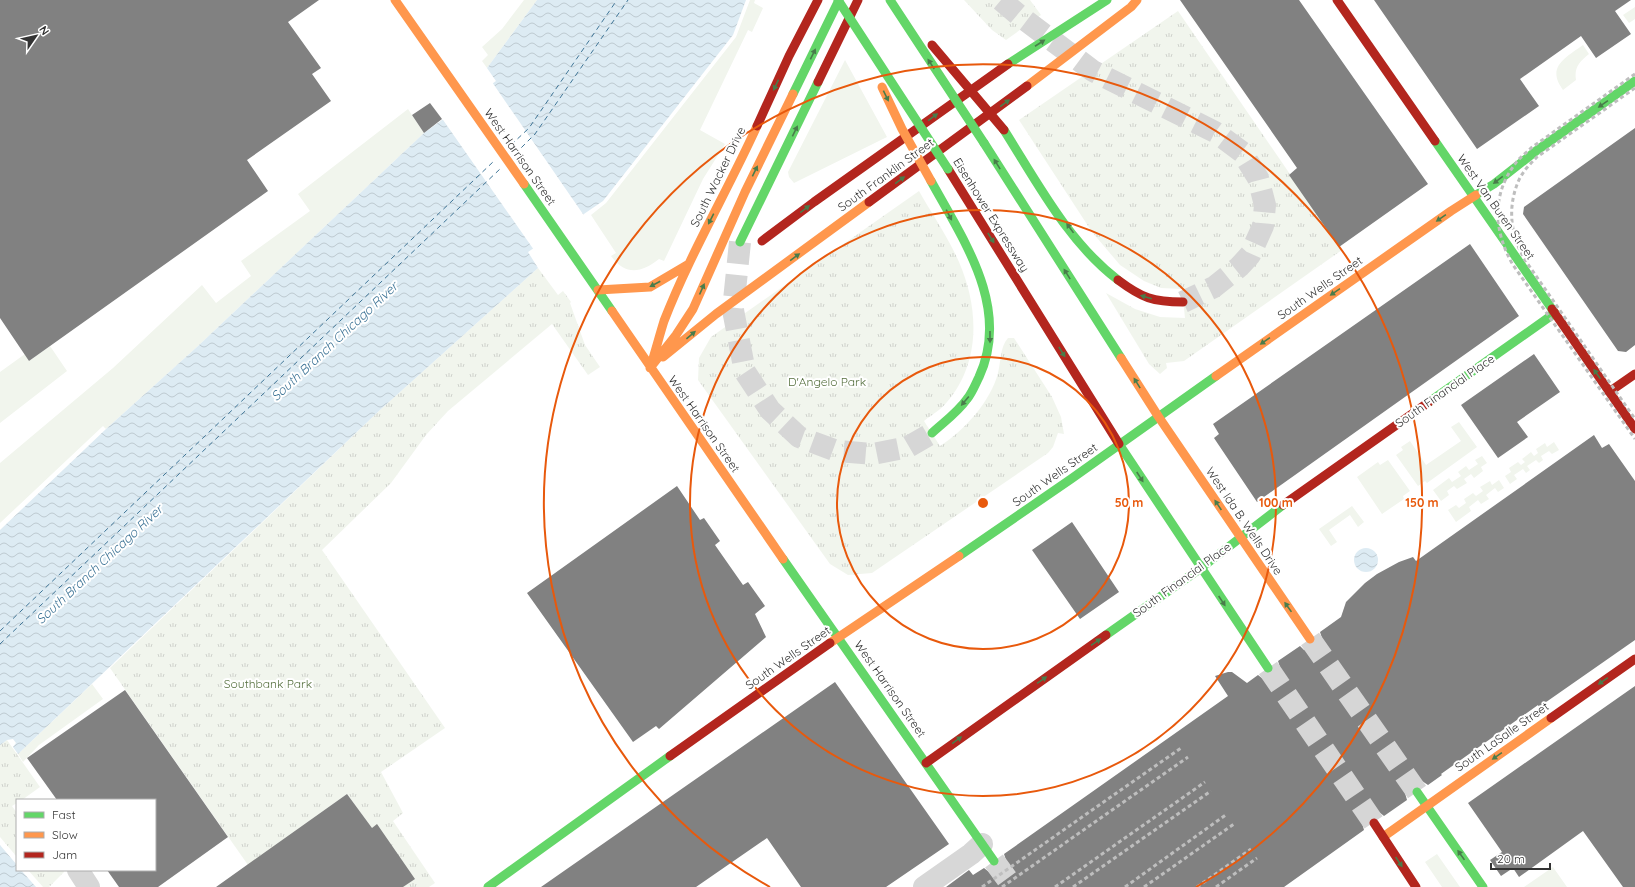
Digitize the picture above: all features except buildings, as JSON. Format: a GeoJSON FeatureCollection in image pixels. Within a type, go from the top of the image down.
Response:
{"type":"FeatureCollection","features":[{"type":"Feature","properties":{"kind":"main road","name":"West Harrison Street"},"geometry":{"type":"LineString","coordinates":[[395,0],[562,237],[650,368],[988,852]]}},
{"type":"Feature","properties":{"kind":"main road","name":"South Wacker Drive"},"geometry":{"type":"LineString","coordinates":[[650,368],[664,322],[689,264],[818,0]]}},
{"type":"Feature","properties":{"kind":"main road"},"geometry":{"type":"LineString","coordinates":[[650,368],[676,335],[693,309],[745,192],[838,0]]}},
{"type":"Feature","properties":{"kind":"main road","name":"Eisenhower Expressway"},"geometry":{"type":"LineString","coordinates":[[838,0],[948,169],[1119,444]]}},
{"type":"Feature","properties":{"kind":"main road"},"geometry":{"type":"LineString","coordinates":[[740,242],[858,0]]}},
{"type":"Feature","properties":{"kind":"main road"},"geometry":{"type":"LineString","coordinates":[[890,0],[984,143],[1158,416]]}},
{"type":"Feature","properties":{"kind":"main road"},"geometry":{"type":"LineString","coordinates":[[893,0],[1004,130],[1054,206],[1084,248],[1114,278],[1141,296],[1163,301],[1183,302]]}},
{"type":"Feature","properties":{"kind":"main road"},"geometry":{"type":"LineString","coordinates":[[762,241],[992,74],[1107,0]]}},
{"type":"Feature","properties":{"kind":"main road","name":"South Franklin Street"},"geometry":{"type":"LineString","coordinates":[[650,368],[716,314],[1011,98],[1131,7],[1137,0]]}},
{"type":"Feature","properties":{"kind":"main road","name":"West Van Buren Street"},"geometry":{"type":"LineString","coordinates":[[1337,0],[1635,429]]}},
{"type":"Feature","properties":{"kind":"main road"},"geometry":{"type":"LineString","coordinates":[[845,10],[902,129],[974,261],[982,279],[987,299],[990,344],[985,368],[972,393],[963,405],[932,433]]}},
{"type":"Feature","properties":{"kind":"main road","name":"South Wells Street"},"geometry":{"type":"LineString","coordinates":[[488,887],[806,658],[875,614],[1474,196],[1494,184],[1536,151],[1635,81]]}},
{"type":"Feature","properties":{"kind":"main road"},"geometry":{"type":"LineString","coordinates":[[598,290],[650,287],[689,264]]}},
{"type":"Feature","properties":{"kind":"main road","name":"South Financial Place"},"geometry":{"type":"LineString","coordinates":[[926,763],[1201,568],[1240,537],[1392,427],[1555,313]]}},
{"type":"Feature","properties":{"kind":"main road"},"geometry":{"type":"LineString","coordinates":[[1609,392],[1635,374]]}},
{"type":"Feature","properties":{"kind":"main road","name":"West Ida B. Wells Drive"},"geometry":{"type":"LineString","coordinates":[[1158,416],[1310,639]]}},
{"type":"Feature","properties":{"kind":"main road"},"geometry":{"type":"LineString","coordinates":[[1119,444],[1268,668]]}},
{"type":"Feature","properties":{"kind":"main road","name":"South LaSalle Street"},"geometry":{"type":"LineString","coordinates":[[1383,837],[1635,658]]}},
{"type":"Feature","properties":{"kind":"main road"},"geometry":{"type":"LineString","coordinates":[[1417,792],[1483,887]]}},
{"type":"Feature","properties":{"kind":"main road"},"geometry":{"type":"LineString","coordinates":[[1374,823],[1416,887]]}},
{"type":"Feature","properties":{"kind":"street"},"geometry":{"type":"LineString","coordinates":[[924,887],[971,854],[988,852]]}},
{"type":"Feature","properties":{"kind":"street"},"geometry":{"type":"LineString","coordinates":[[79,871],[89,887]]}},
{"type":"Feature","properties":{"kind":"green space"},"geometry":{"type":"Polygon","coordinates":[[[524,0],[537,0],[487,68],[482,61],[488,55],[482,47],[502,29],[524,0]]]}},
{"type":"Feature","properties":{"kind":"green space"},"geometry":{"type":"Polygon","coordinates":[[[750,0],[755,0],[754,3],[763,8],[752,32],[748,30],[700,130],[725,144],[703,179],[664,261],[659,259],[646,267],[634,270],[622,267],[611,256],[616,253],[591,215],[606,203],[736,37],[750,0]]]}},
{"type":"Feature","properties":{"kind":"green space"},"geometry":{"type":"Polygon","coordinates":[[[964,0],[1030,0],[1041,15],[1006,40],[992,30],[964,0]]]}},
{"type":"Feature","properties":{"kind":"green space"},"geometry":{"type":"Polygon","coordinates":[[[1635,7],[1635,19],[1629,23],[1623,15],[1635,7]]]}},
{"type":"Feature","properties":{"kind":"green space"},"geometry":{"type":"Polygon","coordinates":[[[1178,11],[1342,250],[1184,361],[1166,363],[1167,368],[1160,374],[1149,364],[1106,293],[1135,309],[1160,317],[1185,318],[1182,289],[1161,288],[1144,281],[1120,265],[1092,232],[1019,120],[1178,11]]]}},
{"type":"Feature","properties":{"kind":"green space"},"geometry":{"type":"Polygon","coordinates":[[[1583,45],[1589,54],[1578,66],[1576,80],[1563,90],[1556,75],[1557,69],[1564,59],[1583,45]]]}},
{"type":"Feature","properties":{"kind":"green space"},"geometry":{"type":"Polygon","coordinates":[[[845,60],[887,137],[794,183],[789,177],[788,172],[845,60]]]}},
{"type":"Feature","properties":{"kind":"green space"},"geometry":{"type":"Polygon","coordinates":[[[408,109],[424,133],[198,346],[106,429],[103,426],[0,523],[0,463],[113,368],[202,285],[216,303],[251,276],[241,261],[310,211],[298,194],[408,109]]]}},
{"type":"Feature","properties":{"kind":"green space","name":"D'Angelo Park"},"geometry":{"type":"Polygon","coordinates":[[[919,191],[959,262],[966,280],[973,316],[971,352],[966,370],[958,386],[945,405],[924,421],[940,446],[967,424],[983,404],[994,384],[1005,342],[1008,338],[1014,338],[1052,397],[1061,417],[1064,434],[1058,433],[1053,447],[1048,453],[872,573],[848,575],[830,564],[698,380],[699,358],[711,337],[919,191]]]}},
{"type":"Feature","properties":{"kind":"green space","name":"Southbank Park"},"geometry":{"type":"Polygon","coordinates":[[[538,268],[558,295],[563,291],[571,302],[570,303],[585,345],[600,367],[588,375],[552,324],[448,411],[426,435],[391,483],[322,550],[445,728],[381,772],[403,813],[393,821],[435,883],[429,887],[401,887],[368,823],[347,794],[248,865],[110,668],[380,410],[538,268]]]}},
{"type":"Feature","properties":{"kind":"green space"},"geometry":{"type":"Polygon","coordinates":[[[50,346],[67,371],[0,423],[0,372],[25,354],[29,361],[50,346]]]}},
{"type":"Feature","properties":{"kind":"green space"},"geometry":{"type":"Polygon","coordinates":[[[1459,422],[1477,447],[1427,483],[1425,481],[1418,486],[1396,455],[1403,450],[1401,447],[1410,441],[1426,465],[1461,441],[1451,427],[1459,422]]]}},
{"type":"Feature","properties":{"kind":"green space"},"geometry":{"type":"Polygon","coordinates":[[[1554,442],[1559,450],[1552,454],[1549,451],[1541,456],[1543,460],[1539,463],[1536,460],[1527,466],[1530,470],[1526,473],[1523,469],[1514,475],[1517,479],[1510,484],[1505,476],[1511,472],[1509,468],[1518,462],[1521,465],[1525,462],[1522,459],[1531,452],[1534,456],[1538,453],[1536,449],[1545,443],[1547,447],[1554,442]]]}},
{"type":"Feature","properties":{"kind":"green space"},"geometry":{"type":"Polygon","coordinates":[[[1482,456],[1487,463],[1481,467],[1483,471],[1474,478],[1471,474],[1464,479],[1467,483],[1457,489],[1454,486],[1447,491],[1449,495],[1441,501],[1433,490],[1449,478],[1452,482],[1461,476],[1458,472],[1466,466],[1469,470],[1478,464],[1475,460],[1482,456]]]}},
{"type":"Feature","properties":{"kind":"green space"},"geometry":{"type":"Polygon","coordinates":[[[1388,460],[1410,491],[1403,496],[1404,499],[1382,514],[1357,477],[1378,462],[1380,465],[1388,460]]]}},
{"type":"Feature","properties":{"kind":"green space"},"geometry":{"type":"Polygon","coordinates":[[[1499,480],[1504,488],[1498,492],[1495,488],[1486,495],[1489,499],[1481,504],[1478,500],[1469,507],[1471,511],[1456,522],[1448,510],[1456,505],[1459,508],[1466,503],[1464,499],[1473,493],[1476,496],[1483,491],[1480,487],[1490,481],[1492,485],[1499,480]]]}},
{"type":"Feature","properties":{"kind":"green space"},"geometry":{"type":"Polygon","coordinates":[[[1352,506],[1364,522],[1358,527],[1350,515],[1329,530],[1337,542],[1331,546],[1319,529],[1352,506]]]}},
{"type":"Feature","properties":{"kind":"green space"},"geometry":{"type":"Polygon","coordinates":[[[92,684],[103,699],[39,745],[23,762],[18,754],[92,684]]]}},
{"type":"Feature","properties":{"kind":"green space"},"geometry":{"type":"Polygon","coordinates":[[[7,740],[40,787],[23,799],[16,799],[16,804],[12,806],[16,812],[16,856],[0,837],[0,745],[7,740]]]}},
{"type":"Feature","properties":{"kind":"green space"},"geometry":{"type":"Polygon","coordinates":[[[1437,854],[1460,887],[1442,887],[1425,862],[1437,854]]]}},
{"type":"Feature","properties":{"kind":"green space"},"geometry":{"type":"Polygon","coordinates":[[[1553,867],[1567,887],[1524,887],[1553,867]]]}},
{"type":"Feature","properties":{"kind":"green space"},"geometry":{"type":"Polygon","coordinates":[[[29,871],[64,871],[49,887],[43,887],[29,871]]]}},
{"type":"Feature","properties":{"kind":"water","name":"South Branch Chicago River"},"geometry":{"type":"Polygon","coordinates":[[[537,0],[746,0],[733,35],[603,201],[528,252],[538,268],[380,410],[18,754],[13,747],[16,743],[13,739],[7,740],[0,745],[0,530],[106,429],[198,346],[424,133],[496,81],[487,68],[537,0]]]}},
{"type":"Feature","properties":{"kind":"water"},"geometry":{"type":"Polygon","coordinates":[[[1366,548],[1375,551],[1378,560],[1375,569],[1366,572],[1357,569],[1354,560],[1357,551],[1366,548]]]}},
{"type":"Feature","properties":{"kind":"water"},"geometry":{"type":"Polygon","coordinates":[[[0,845],[16,864],[16,871],[22,871],[36,887],[0,887],[0,845]]]}},
{"type":"Feature","properties":{"kind":"pier"},"geometry":{"type":"Polygon","coordinates":[[[492,82],[585,217],[534,250],[441,117],[492,82]]]}},
{"type":"Feature","properties":{"kind":"ferry route"},"geometry":{"type":"LineString","coordinates":[[511,145],[529,128],[617,0]]}},
{"type":"Feature","properties":{"kind":"ferry route"},"geometry":{"type":"LineString","coordinates":[[515,154],[535,134],[628,0]]}},
{"type":"Feature","properties":{"kind":"ferry route"},"geometry":{"type":"LineString","coordinates":[[0,631],[494,161]]}},
{"type":"Feature","properties":{"kind":"ferry route"},"geometry":{"type":"LineString","coordinates":[[0,644],[500,169]]}},
{"type":"Feature","properties":{"kind":"tunnel"},"geometry":{"type":"LineString","coordinates":[[1001,0],[1021,17],[1093,71],[1215,132],[1242,152],[1258,178],[1265,205],[1263,226],[1250,255],[1239,267],[1214,287],[1183,302]]}},
{"type":"Feature","properties":{"kind":"tunnel"},"geometry":{"type":"LineString","coordinates":[[740,242],[733,310],[745,372],[770,410],[799,437],[837,451],[873,454],[908,447],[932,433]]}},
{"type":"Feature","properties":{"kind":"tunnel"},"geometry":{"type":"LineString","coordinates":[[1310,639],[1417,792]]}},
{"type":"Feature","properties":{"kind":"tunnel"},"geometry":{"type":"LineString","coordinates":[[1268,668],[1374,823]]}},
{"type":"Feature","properties":{"kind":"tunnel"},"geometry":{"type":"LineString","coordinates":[[994,861],[1013,887]]}},
{"type":"Feature","properties":{"kind":"railway"},"geometry":{"type":"LineString","coordinates":[[1635,74],[1531,148],[1518,160],[1507,176],[1502,189],[1498,214],[1502,240],[1513,265],[1635,439]]}},
{"type":"Feature","properties":{"kind":"railway"},"geometry":{"type":"LineString","coordinates":[[1635,88],[1537,157],[1520,178],[1512,202],[1512,222],[1516,241],[1525,260],[1635,419]]}},
{"type":"Feature","properties":{"kind":"railway"},"geometry":{"type":"LineString","coordinates":[[982,887],[1181,748]]}},
{"type":"Feature","properties":{"kind":"railway"},"geometry":{"type":"LineString","coordinates":[[1002,887],[1188,757]]}},
{"type":"Feature","properties":{"kind":"railway"},"geometry":{"type":"LineString","coordinates":[[1055,887],[1205,782]]}},
{"type":"Feature","properties":{"kind":"railway"},"geometry":{"type":"LineString","coordinates":[[1073,887],[1211,791]]}},
{"type":"Feature","properties":{"kind":"railway"},"geometry":{"type":"LineString","coordinates":[[1125,887],[1227,814]]}},
{"type":"Feature","properties":{"kind":"railway"},"geometry":{"type":"LineString","coordinates":[[1144,887],[1234,824]]}},
{"type":"Feature","properties":{"kind":"railway"},"geometry":{"type":"LineString","coordinates":[[1197,887],[1251,849]]}},
{"type":"Feature","properties":{"kind":"railway"},"geometry":{"type":"LineString","coordinates":[[1216,887],[1257,858]]}},
{"type":"Feature","properties":{"kind":"traffic: fast"},"geometry":{"type":"LineString","coordinates":[[838,0],[948,169]]}},
{"type":"Feature","properties":{"kind":"traffic: fast"},"geometry":{"type":"LineString","coordinates":[[793,94],[839,0]]}},
{"type":"Feature","properties":{"kind":"traffic: fast"},"geometry":{"type":"LineString","coordinates":[[890,0],[984,143]]}},
{"type":"Feature","properties":{"kind":"traffic: fast"},"geometry":{"type":"LineString","coordinates":[[1008,64],[1107,0]]}},
{"type":"Feature","properties":{"kind":"traffic: fast"},"geometry":{"type":"LineString","coordinates":[[1476,195],[1494,184],[1536,151],[1635,81]]}},
{"type":"Feature","properties":{"kind":"traffic: fast"},"geometry":{"type":"LineString","coordinates":[[740,242],[818,82]]}},
{"type":"Feature","properties":{"kind":"traffic: fast"},"geometry":{"type":"LineString","coordinates":[[1004,130],[1041,190],[1069,230],[1100,265],[1118,280]]}},
{"type":"Feature","properties":{"kind":"traffic: fast"},"geometry":{"type":"LineString","coordinates":[[1435,141],[1552,309]]}},
{"type":"Feature","properties":{"kind":"traffic: fast"},"geometry":{"type":"LineString","coordinates":[[984,143],[1121,358]]}},
{"type":"Feature","properties":{"kind":"traffic: fast"},"geometry":{"type":"LineString","coordinates":[[931,181],[969,251],[987,300],[990,326],[987,351],[979,377],[972,392],[951,417],[932,433]]}},
{"type":"Feature","properties":{"kind":"traffic: fast"},"geometry":{"type":"LineString","coordinates":[[524,184],[612,311]]}},
{"type":"Feature","properties":{"kind":"traffic: fast"},"geometry":{"type":"LineString","coordinates":[[1429,402],[1555,313]]}},
{"type":"Feature","properties":{"kind":"traffic: fast"},"geometry":{"type":"LineString","coordinates":[[959,556],[1216,376]]}},
{"type":"Feature","properties":{"kind":"traffic: fast"},"geometry":{"type":"LineString","coordinates":[[1119,444],[1268,668]]}},
{"type":"Feature","properties":{"kind":"traffic: fast"},"geometry":{"type":"LineString","coordinates":[[1106,635],[1201,568],[1283,505]]}},
{"type":"Feature","properties":{"kind":"traffic: fast"},"geometry":{"type":"LineString","coordinates":[[783,559],[994,861]]}},
{"type":"Feature","properties":{"kind":"traffic: fast"},"geometry":{"type":"LineString","coordinates":[[488,887],[670,756]]}},
{"type":"Feature","properties":{"kind":"traffic: fast"},"geometry":{"type":"LineString","coordinates":[[1417,792],[1483,887]]}},
{"type":"Feature","properties":{"kind":"traffic: slow"},"geometry":{"type":"LineString","coordinates":[[395,0],[524,184]]}},
{"type":"Feature","properties":{"kind":"traffic: slow"},"geometry":{"type":"LineString","coordinates":[[1027,86],[1131,7],[1137,0]]}},
{"type":"Feature","properties":{"kind":"traffic: slow"},"geometry":{"type":"LineString","coordinates":[[882,87],[902,129],[931,181]]}},
{"type":"Feature","properties":{"kind":"traffic: slow"},"geometry":{"type":"LineString","coordinates":[[650,368],[676,335],[693,309],[745,192],[793,94]]}},
{"type":"Feature","properties":{"kind":"traffic: slow"},"geometry":{"type":"LineString","coordinates":[[650,368],[664,321],[674,296],[757,126]]}},
{"type":"Feature","properties":{"kind":"traffic: slow"},"geometry":{"type":"LineString","coordinates":[[1216,376],[1476,195]]}},
{"type":"Feature","properties":{"kind":"traffic: slow"},"geometry":{"type":"LineString","coordinates":[[663,357],[716,314],[869,202]]}},
{"type":"Feature","properties":{"kind":"traffic: slow"},"geometry":{"type":"LineString","coordinates":[[598,290],[650,287],[689,264]]}},
{"type":"Feature","properties":{"kind":"traffic: slow"},"geometry":{"type":"LineString","coordinates":[[612,311],[783,559]]}},
{"type":"Feature","properties":{"kind":"traffic: slow"},"geometry":{"type":"LineString","coordinates":[[1121,358],[1158,416]]}},
{"type":"Feature","properties":{"kind":"traffic: slow"},"geometry":{"type":"LineString","coordinates":[[1158,416],[1310,639]]}},
{"type":"Feature","properties":{"kind":"traffic: slow"},"geometry":{"type":"LineString","coordinates":[[830,643],[959,556]]}},
{"type":"Feature","properties":{"kind":"traffic: slow"},"geometry":{"type":"LineString","coordinates":[[1383,837],[1551,718]]}},
{"type":"Feature","properties":{"kind":"traffic: jam"},"geometry":{"type":"LineString","coordinates":[[757,126],[789,56],[818,0]]}},
{"type":"Feature","properties":{"kind":"traffic: jam"},"geometry":{"type":"LineString","coordinates":[[818,82],[858,0]]}},
{"type":"Feature","properties":{"kind":"traffic: jam"},"geometry":{"type":"LineString","coordinates":[[1337,0],[1435,141]]}},
{"type":"Feature","properties":{"kind":"traffic: jam"},"geometry":{"type":"LineString","coordinates":[[932,45],[1004,130]]}},
{"type":"Feature","properties":{"kind":"traffic: jam"},"geometry":{"type":"LineString","coordinates":[[762,241],[814,202],[1008,64]]}},
{"type":"Feature","properties":{"kind":"traffic: jam"},"geometry":{"type":"LineString","coordinates":[[869,202],[1027,86]]}},
{"type":"Feature","properties":{"kind":"traffic: jam"},"geometry":{"type":"LineString","coordinates":[[948,169],[1119,444]]}},
{"type":"Feature","properties":{"kind":"traffic: jam"},"geometry":{"type":"LineString","coordinates":[[1118,280],[1134,291],[1148,298],[1183,302]]}},
{"type":"Feature","properties":{"kind":"traffic: jam"},"geometry":{"type":"LineString","coordinates":[[1552,309],[1635,429]]}},
{"type":"Feature","properties":{"kind":"traffic: jam"},"geometry":{"type":"LineString","coordinates":[[1609,392],[1635,374]]}},
{"type":"Feature","properties":{"kind":"traffic: jam"},"geometry":{"type":"LineString","coordinates":[[1283,505],[1429,402]]}},
{"type":"Feature","properties":{"kind":"traffic: jam"},"geometry":{"type":"LineString","coordinates":[[926,763],[1106,635]]}},
{"type":"Feature","properties":{"kind":"traffic: jam"},"geometry":{"type":"LineString","coordinates":[[670,756],[830,643]]}},
{"type":"Feature","properties":{"kind":"traffic: jam"},"geometry":{"type":"LineString","coordinates":[[1551,718],[1635,659]]}},
{"type":"Feature","properties":{"kind":"traffic: jam"},"geometry":{"type":"LineString","coordinates":[[1374,823],[1416,887]]}}]}
